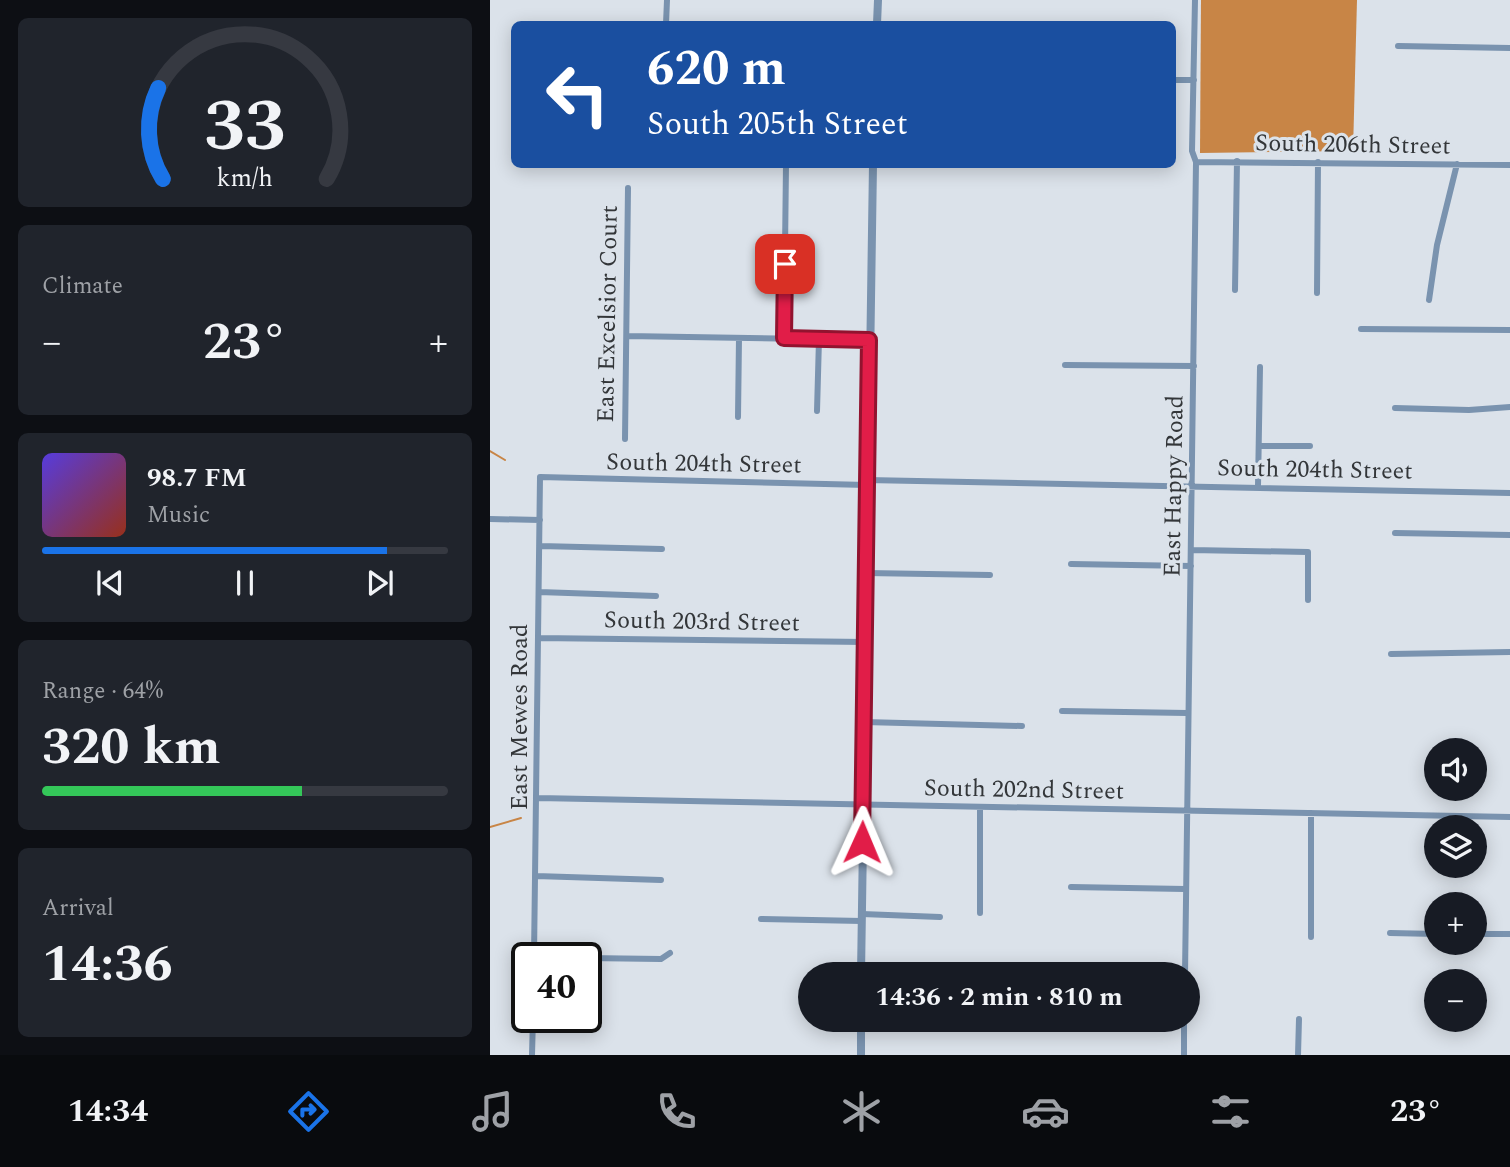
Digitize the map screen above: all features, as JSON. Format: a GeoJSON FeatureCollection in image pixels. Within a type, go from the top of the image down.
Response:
{"type":"FeatureCollection","features":[{"type":"Feature","properties":{"kind":"street"},"geometry":{"type":"LineString","coordinates":[[666,21],[667,0]]}},
{"type":"Feature","properties":{"kind":"street"},"geometry":{"type":"LineString","coordinates":[[877,21],[878,0]]}},
{"type":"Feature","properties":{"kind":"street","name":"East Happy Road"},"geometry":{"type":"LineString","coordinates":[[1185,962],[1185,811],[1194,366],[1196,162],[1192,150],[1195,0]]}},
{"type":"Feature","properties":{"kind":"street"},"geometry":{"type":"LineString","coordinates":[[1398,46],[1510,48]]}},
{"type":"Feature","properties":{"kind":"street"},"geometry":{"type":"LineString","coordinates":[[1176,80],[1194,80]]}},
{"type":"Feature","properties":{"kind":"street"},"geometry":{"type":"LineString","coordinates":[[1235,290],[1237,161]]}},
{"type":"Feature","properties":{"kind":"street","name":"South 206th Street"},"geometry":{"type":"LineString","coordinates":[[1196,162],[1510,165]]}},
{"type":"Feature","properties":{"kind":"street"},"geometry":{"type":"LineString","coordinates":[[1317,292],[1318,162]]}},
{"type":"Feature","properties":{"kind":"street"},"geometry":{"type":"LineString","coordinates":[[1429,300],[1437,245],[1457,164]]}},
{"type":"Feature","properties":{"kind":"street"},"geometry":{"type":"LineString","coordinates":[[784,338],[786,168]]}},
{"type":"Feature","properties":{"kind":"street"},"geometry":{"type":"LineString","coordinates":[[861,962],[873,168]]}},
{"type":"Feature","properties":{"kind":"street","name":"East Excelsior Court"},"geometry":{"type":"LineString","coordinates":[[625,439],[628,188]]}},
{"type":"Feature","properties":{"kind":"street"},"geometry":{"type":"LineString","coordinates":[[1361,329],[1510,330]]}},
{"type":"Feature","properties":{"kind":"street"},"geometry":{"type":"LineString","coordinates":[[627,336],[869,340]]}},
{"type":"Feature","properties":{"kind":"street"},"geometry":{"type":"LineString","coordinates":[[738,417],[739,338]]}},
{"type":"Feature","properties":{"kind":"street"},"geometry":{"type":"LineString","coordinates":[[817,411],[819,339]]}},
{"type":"Feature","properties":{"kind":"street"},"geometry":{"type":"LineString","coordinates":[[1065,365],[1194,366]]}},
{"type":"Feature","properties":{"kind":"street"},"geometry":{"type":"LineString","coordinates":[[1258,486],[1260,367]]}},
{"type":"Feature","properties":{"kind":"street"},"geometry":{"type":"LineString","coordinates":[[1395,408],[1469,410],[1510,407]]}},
{"type":"Feature","properties":{"kind":"street"},"geometry":{"type":"LineString","coordinates":[[1259,446],[1310,446]]}},
{"type":"Feature","properties":{"kind":"street","name":"South 204th Street"},"geometry":{"type":"LineString","coordinates":[[540,477],[1258,486],[1510,493]]}},
{"type":"Feature","properties":{"kind":"street","name":"East Mewes Road"},"geometry":{"type":"LineString","coordinates":[[534,942],[540,477]]}},
{"type":"Feature","properties":{"kind":"street"},"geometry":{"type":"LineString","coordinates":[[490,519],[540,520]]}},
{"type":"Feature","properties":{"kind":"street"},"geometry":{"type":"LineString","coordinates":[[1395,533],[1510,535]]}},
{"type":"Feature","properties":{"kind":"street"},"geometry":{"type":"LineString","coordinates":[[540,546],[662,549]]}},
{"type":"Feature","properties":{"kind":"street"},"geometry":{"type":"LineString","coordinates":[[1191,550],[1308,552],[1308,600]]}},
{"type":"Feature","properties":{"kind":"street"},"geometry":{"type":"LineString","coordinates":[[1071,564],[1191,566]]}},
{"type":"Feature","properties":{"kind":"street"},"geometry":{"type":"LineString","coordinates":[[866,573],[990,575]]}},
{"type":"Feature","properties":{"kind":"street"},"geometry":{"type":"LineString","coordinates":[[539,592],[656,596]]}},
{"type":"Feature","properties":{"kind":"street","name":"South 203rd Street"},"geometry":{"type":"LineString","coordinates":[[538,638],[865,642]]}},
{"type":"Feature","properties":{"kind":"street"},"geometry":{"type":"LineString","coordinates":[[1391,654],[1510,652]]}},
{"type":"Feature","properties":{"kind":"street"},"geometry":{"type":"LineString","coordinates":[[1062,711],[1187,713]]}},
{"type":"Feature","properties":{"kind":"street"},"geometry":{"type":"LineString","coordinates":[[864,722],[1022,726]]}},
{"type":"Feature","properties":{"kind":"street","name":"South 202nd Street"},"geometry":{"type":"LineString","coordinates":[[538,799],[1510,817]]}},
{"type":"Feature","properties":{"kind":"street"},"geometry":{"type":"LineString","coordinates":[[980,807],[980,913]]}},
{"type":"Feature","properties":{"kind":"street"},"geometry":{"type":"LineString","coordinates":[[1311,813],[1311,937]]}},
{"type":"Feature","properties":{"kind":"street"},"geometry":{"type":"LineString","coordinates":[[536,876],[661,880]]}},
{"type":"Feature","properties":{"kind":"street"},"geometry":{"type":"LineString","coordinates":[[1070,887],[1185,889]]}},
{"type":"Feature","properties":{"kind":"street"},"geometry":{"type":"LineString","coordinates":[[761,919],[940,917]]}},
{"type":"Feature","properties":{"kind":"street"},"geometry":{"type":"LineString","coordinates":[[1390,933],[1424,934]]}},
{"type":"Feature","properties":{"kind":"street"},"geometry":{"type":"LineString","coordinates":[[1487,934],[1510,934]]}},
{"type":"Feature","properties":{"kind":"street"},"geometry":{"type":"LineString","coordinates":[[602,958],[661,959],[670,953]]}},
{"type":"Feature","properties":{"kind":"street"},"geometry":{"type":"LineString","coordinates":[[1298,1055],[1299,1019]]}},
{"type":"Feature","properties":{"kind":"street"},"geometry":{"type":"LineString","coordinates":[[860,1055],[861,1032]]}},
{"type":"Feature","properties":{"kind":"street"},"geometry":{"type":"LineString","coordinates":[[1184,1032],[1184,1055]]}},
{"type":"Feature","properties":{"kind":"street"},"geometry":{"type":"LineString","coordinates":[[532,1055],[533,1033]]}},
{"type":"Feature","properties":{"kind":"shaded area"},"geometry":{"type":"Polygon","coordinates":[[[1201,0],[1357,0],[1353,151],[1200,153],[1201,0]]]}},
{"type":"Feature","properties":{"kind":"waterway"},"geometry":{"type":"LineString","coordinates":[[490,451],[505,460]]}},
{"type":"Feature","properties":{"kind":"waterway"},"geometry":{"type":"LineString","coordinates":[[490,827],[521,818]]}},
{"type":"Feature","properties":{"kind":"route"},"geometry":{"type":"LineString","coordinates":[[785,264],[784,338],[869,340],[862,842]]}}]}
